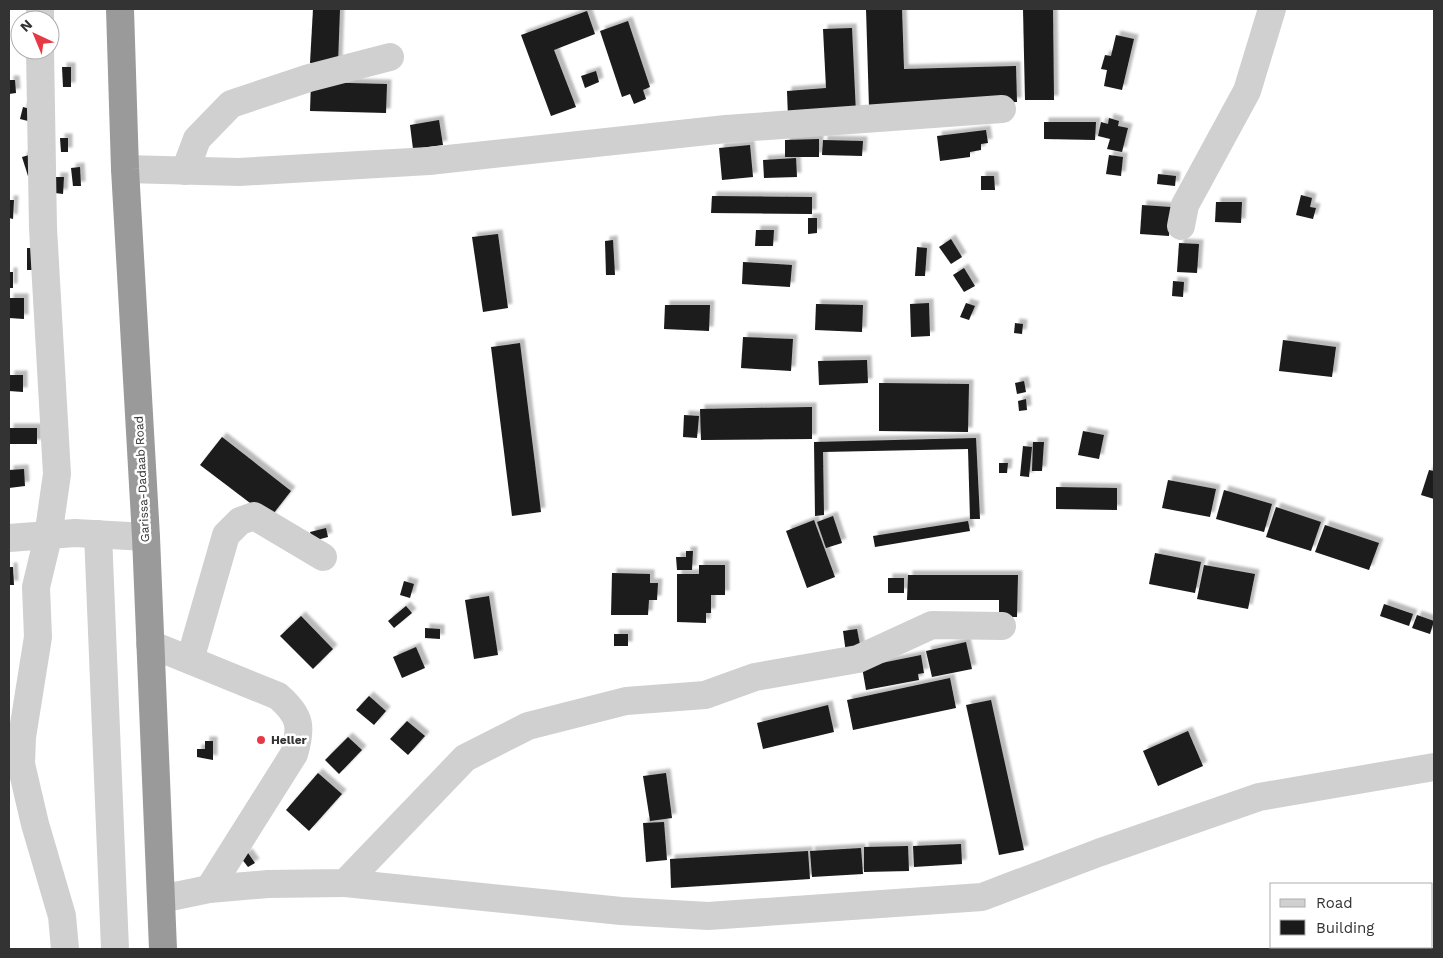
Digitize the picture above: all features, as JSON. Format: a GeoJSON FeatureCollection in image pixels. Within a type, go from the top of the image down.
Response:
{"type":"FeatureCollection","features":[{"type":"Feature","properties":{"kind":"highway","name":"Garissa-Dadaab Road"},"geometry":{"type":"LineString","coordinates":[[120,9],[125,169],[146,537],[163,949]]}},
{"type":"Feature","properties":{"kind":"street"},"geometry":{"type":"LineString","coordinates":[[1181,226],[1185,205],[1247,90],[1272,9]]}},
{"type":"Feature","properties":{"kind":"street"},"geometry":{"type":"LineString","coordinates":[[185,171],[197,139],[231,104],[309,78],[390,57]]}},
{"type":"Feature","properties":{"kind":"street"},"geometry":{"type":"LineString","coordinates":[[40,60],[43,228],[57,474],[48,537],[36,587],[38,637],[15,737],[34,824],[62,916],[65,949]]}},
{"type":"Feature","properties":{"kind":"street"},"geometry":{"type":"LineString","coordinates":[[125,169],[238,172],[428,160],[636,140],[726,129],[1002,110]]}},
{"type":"Feature","properties":{"kind":"street"},"geometry":{"type":"LineString","coordinates":[[190,660],[226,535],[240,521],[254,516],[323,557]]}},
{"type":"Feature","properties":{"kind":"street"},"geometry":{"type":"LineString","coordinates":[[9,538],[48,537],[75,533],[146,537]]}},
{"type":"Feature","properties":{"kind":"street"},"geometry":{"type":"LineString","coordinates":[[98,534],[115,949]]}},
{"type":"Feature","properties":{"kind":"street"},"geometry":{"type":"LineString","coordinates":[[345,883],[438,783],[465,758],[528,726],[626,701],[705,695],[755,676],[858,659],[932,625],[1002,626]]}},
{"type":"Feature","properties":{"kind":"street"},"geometry":{"type":"LineString","coordinates":[[150,644],[278,696],[292,708],[301,732],[294,754],[209,889]]}},
{"type":"Feature","properties":{"kind":"street"},"geometry":{"type":"LineString","coordinates":[[161,898],[209,889],[268,884],[345,883],[621,911],[708,916],[982,897],[1098,853],[1259,797],[1434,767]]}},
{"type":"Feature","properties":{"kind":"building"},"geometry":{"type":"Polygon","coordinates":[[[313,9],[340,9],[338,63],[310,63],[313,9]]]}},
{"type":"Feature","properties":{"kind":"building"},"geometry":{"type":"Polygon","coordinates":[[[866,9],[902,9],[904,69],[1016,66],[1017,102],[869,107],[866,9]]]}},
{"type":"Feature","properties":{"kind":"building"},"geometry":{"type":"Polygon","coordinates":[[[1023,9],[1053,9],[1054,100],[1025,100],[1023,9]]]}},
{"type":"Feature","properties":{"kind":"building"},"geometry":{"type":"Polygon","coordinates":[[[587,11],[595,34],[554,50],[576,107],[551,116],[521,35],[587,11]]]}},
{"type":"Feature","properties":{"kind":"building"},"geometry":{"type":"Polygon","coordinates":[[[628,21],[650,87],[643,90],[646,99],[634,104],[630,94],[622,97],[600,31],[628,21]]]}},
{"type":"Feature","properties":{"kind":"building"},"geometry":{"type":"Polygon","coordinates":[[[852,28],[856,114],[788,118],[787,91],[826,88],[823,29],[852,28]]]}},
{"type":"Feature","properties":{"kind":"building"},"geometry":{"type":"Polygon","coordinates":[[[1116,35],[1134,39],[1122,90],[1104,86],[1107,70],[1101,69],[1105,55],[1111,56],[1116,35]]]}},
{"type":"Feature","properties":{"kind":"building"},"geometry":{"type":"Polygon","coordinates":[[[62,67],[71,67],[71,87],[63,87],[62,67]]]}},
{"type":"Feature","properties":{"kind":"building"},"geometry":{"type":"Polygon","coordinates":[[[596,71],[599,82],[585,88],[581,76],[596,71]]]}},
{"type":"Feature","properties":{"kind":"building"},"geometry":{"type":"Polygon","coordinates":[[[9,80],[15,80],[16,93],[9,94],[9,80]]]}},
{"type":"Feature","properties":{"kind":"building"},"geometry":{"type":"Polygon","coordinates":[[[311,82],[387,84],[386,113],[310,111],[311,82]]]}},
{"type":"Feature","properties":{"kind":"building"},"geometry":{"type":"Polygon","coordinates":[[[23,107],[30,109],[28,121],[20,119],[23,107]]]}},
{"type":"Feature","properties":{"kind":"building"},"geometry":{"type":"Polygon","coordinates":[[[1109,118],[1119,121],[1118,126],[1128,128],[1122,152],[1107,149],[1110,139],[1098,136],[1101,122],[1108,124],[1109,118]]]}},
{"type":"Feature","properties":{"kind":"building"},"geometry":{"type":"Polygon","coordinates":[[[439,120],[443,145],[413,149],[410,125],[439,120]]]}},
{"type":"Feature","properties":{"kind":"building"},"geometry":{"type":"Polygon","coordinates":[[[1044,122],[1096,122],[1095,140],[1044,139],[1044,122]]]}},
{"type":"Feature","properties":{"kind":"building"},"geometry":{"type":"Polygon","coordinates":[[[986,130],[988,143],[981,144],[981,150],[970,152],[970,157],[940,161],[937,136],[986,130]]]}},
{"type":"Feature","properties":{"kind":"building"},"geometry":{"type":"Polygon","coordinates":[[[60,138],[68,138],[68,152],[61,152],[60,138]]]}},
{"type":"Feature","properties":{"kind":"building"},"geometry":{"type":"Polygon","coordinates":[[[819,139],[819,157],[785,157],[785,140],[819,139]]]}},
{"type":"Feature","properties":{"kind":"building"},"geometry":{"type":"Polygon","coordinates":[[[823,140],[863,141],[862,156],[822,155],[823,140]]]}},
{"type":"Feature","properties":{"kind":"building"},"geometry":{"type":"Polygon","coordinates":[[[750,145],[753,177],[722,180],[719,148],[750,145]]]}},
{"type":"Feature","properties":{"kind":"building"},"geometry":{"type":"Polygon","coordinates":[[[29,155],[34,173],[28,176],[22,157],[29,155]]]}},
{"type":"Feature","properties":{"kind":"building"},"geometry":{"type":"Polygon","coordinates":[[[1109,155],[1123,157],[1121,176],[1106,174],[1109,155]]]}},
{"type":"Feature","properties":{"kind":"building"},"geometry":{"type":"Polygon","coordinates":[[[796,158],[797,177],[764,178],[763,160],[796,158]]]}},
{"type":"Feature","properties":{"kind":"building"},"geometry":{"type":"Polygon","coordinates":[[[80,167],[81,186],[73,186],[71,168],[80,167]]]}},
{"type":"Feature","properties":{"kind":"building"},"geometry":{"type":"Polygon","coordinates":[[[1158,174],[1176,176],[1175,186],[1157,184],[1158,174]]]}},
{"type":"Feature","properties":{"kind":"building"},"geometry":{"type":"Polygon","coordinates":[[[981,176],[994,176],[995,190],[981,190],[981,176]]]}},
{"type":"Feature","properties":{"kind":"building"},"geometry":{"type":"Polygon","coordinates":[[[56,177],[64,177],[63,194],[55,193],[56,177]]]}},
{"type":"Feature","properties":{"kind":"building"},"geometry":{"type":"Polygon","coordinates":[[[1301,195],[1312,198],[1310,207],[1316,208],[1313,219],[1296,215],[1301,195]]]}},
{"type":"Feature","properties":{"kind":"building"},"geometry":{"type":"Polygon","coordinates":[[[712,196],[812,197],[812,214],[711,213],[712,196]]]}},
{"type":"Feature","properties":{"kind":"building"},"geometry":{"type":"Polygon","coordinates":[[[9,200],[14,200],[13,219],[9,218],[9,200]]]}},
{"type":"Feature","properties":{"kind":"building"},"geometry":{"type":"Polygon","coordinates":[[[1216,202],[1242,202],[1241,223],[1215,222],[1216,202]]]}},
{"type":"Feature","properties":{"kind":"building"},"geometry":{"type":"Polygon","coordinates":[[[1142,205],[1171,207],[1169,236],[1140,234],[1142,205]]]}},
{"type":"Feature","properties":{"kind":"building"},"geometry":{"type":"Polygon","coordinates":[[[808,218],[817,218],[817,233],[808,234],[808,218]]]}},
{"type":"Feature","properties":{"kind":"building"},"geometry":{"type":"Polygon","coordinates":[[[756,230],[774,230],[773,246],[755,246],[756,230]]]}},
{"type":"Feature","properties":{"kind":"building"},"geometry":{"type":"Polygon","coordinates":[[[498,234],[508,308],[483,312],[472,237],[498,234]]]}},
{"type":"Feature","properties":{"kind":"building"},"geometry":{"type":"Polygon","coordinates":[[[951,239],[962,257],[951,264],[939,247],[951,239]]]}},
{"type":"Feature","properties":{"kind":"building"},"geometry":{"type":"Polygon","coordinates":[[[613,240],[615,275],[606,275],[605,241],[613,240]]]}},
{"type":"Feature","properties":{"kind":"building"},"geometry":{"type":"Polygon","coordinates":[[[1179,243],[1199,244],[1197,273],[1177,272],[1179,243]]]}},
{"type":"Feature","properties":{"kind":"building"},"geometry":{"type":"Polygon","coordinates":[[[917,247],[927,248],[925,276],[915,276],[917,247]]]}},
{"type":"Feature","properties":{"kind":"building"},"geometry":{"type":"Polygon","coordinates":[[[27,248],[36,248],[36,270],[27,270],[27,248]]]}},
{"type":"Feature","properties":{"kind":"building"},"geometry":{"type":"Polygon","coordinates":[[[743,262],[792,265],[790,287],[742,284],[743,262]]]}},
{"type":"Feature","properties":{"kind":"building"},"geometry":{"type":"Polygon","coordinates":[[[964,268],[975,286],[964,292],[953,275],[964,268]]]}},
{"type":"Feature","properties":{"kind":"building"},"geometry":{"type":"Polygon","coordinates":[[[9,272],[13,272],[13,288],[9,288],[9,272]]]}},
{"type":"Feature","properties":{"kind":"building"},"geometry":{"type":"Polygon","coordinates":[[[1173,281],[1184,282],[1183,297],[1172,296],[1173,281]]]}},
{"type":"Feature","properties":{"kind":"building"},"geometry":{"type":"Polygon","coordinates":[[[9,298],[24,298],[24,319],[9,318],[9,298]]]}},
{"type":"Feature","properties":{"kind":"building"},"geometry":{"type":"Polygon","coordinates":[[[929,303],[930,336],[911,337],[910,304],[929,303]]]}},
{"type":"Feature","properties":{"kind":"building"},"geometry":{"type":"Polygon","coordinates":[[[966,303],[975,306],[969,320],[960,317],[966,303]]]}},
{"type":"Feature","properties":{"kind":"building"},"geometry":{"type":"Polygon","coordinates":[[[816,304],[863,305],[862,332],[815,330],[816,304]]]}},
{"type":"Feature","properties":{"kind":"building"},"geometry":{"type":"Polygon","coordinates":[[[665,305],[710,305],[709,331],[664,329],[665,305]]]}},
{"type":"Feature","properties":{"kind":"building"},"geometry":{"type":"Polygon","coordinates":[[[1015,323],[1023,324],[1022,334],[1014,333],[1015,323]]]}},
{"type":"Feature","properties":{"kind":"building"},"geometry":{"type":"Polygon","coordinates":[[[743,337],[793,339],[791,371],[741,368],[743,337]]]}},
{"type":"Feature","properties":{"kind":"building"},"geometry":{"type":"Polygon","coordinates":[[[1283,340],[1336,347],[1332,377],[1279,371],[1283,340]]]}},
{"type":"Feature","properties":{"kind":"building"},"geometry":{"type":"Polygon","coordinates":[[[520,343],[541,512],[512,516],[491,347],[520,343]]]}},
{"type":"Feature","properties":{"kind":"building"},"geometry":{"type":"Polygon","coordinates":[[[867,360],[868,383],[819,385],[818,361],[867,360]]]}},
{"type":"Feature","properties":{"kind":"building"},"geometry":{"type":"Polygon","coordinates":[[[10,375],[23,375],[23,392],[9,391],[10,375]]]}},
{"type":"Feature","properties":{"kind":"building"},"geometry":{"type":"Polygon","coordinates":[[[1024,381],[1026,392],[1017,394],[1015,383],[1024,381]]]}},
{"type":"Feature","properties":{"kind":"building"},"geometry":{"type":"Polygon","coordinates":[[[879,383],[969,384],[968,432],[879,431],[879,383]]]}},
{"type":"Feature","properties":{"kind":"building"},"geometry":{"type":"Polygon","coordinates":[[[1026,399],[1027,410],[1019,411],[1018,401],[1026,399]]]}},
{"type":"Feature","properties":{"kind":"building"},"geometry":{"type":"Polygon","coordinates":[[[812,407],[812,439],[701,440],[700,409],[812,407]]]}},
{"type":"Feature","properties":{"kind":"building"},"geometry":{"type":"Polygon","coordinates":[[[684,415],[699,416],[697,438],[683,437],[684,415]]]}},
{"type":"Feature","properties":{"kind":"building"},"geometry":{"type":"Polygon","coordinates":[[[9,428],[37,428],[37,444],[9,444],[9,428]]]}},
{"type":"Feature","properties":{"kind":"building"},"geometry":{"type":"Polygon","coordinates":[[[1083,431],[1104,435],[1099,459],[1078,455],[1083,431]]]}},
{"type":"Feature","properties":{"kind":"building"},"geometry":{"type":"Polygon","coordinates":[[[222,437],[291,491],[270,518],[200,465],[222,437]]]}},
{"type":"Feature","properties":{"kind":"building"},"geometry":{"type":"Polygon","coordinates":[[[976,438],[980,519],[970,519],[968,449],[823,452],[824,515],[815,516],[814,442],[976,438]]]}},
{"type":"Feature","properties":{"kind":"building"},"geometry":{"type":"Polygon","coordinates":[[[1033,442],[1044,442],[1042,471],[1032,471],[1033,442]]]}},
{"type":"Feature","properties":{"kind":"building"},"geometry":{"type":"Polygon","coordinates":[[[1023,446],[1032,447],[1029,477],[1020,476],[1023,446]]]}},
{"type":"Feature","properties":{"kind":"building"},"geometry":{"type":"Polygon","coordinates":[[[999,463],[1008,463],[1007,473],[999,473],[999,463]]]}},
{"type":"Feature","properties":{"kind":"building"},"geometry":{"type":"Polygon","coordinates":[[[24,469],[25,486],[9,488],[9,470],[24,469]]]}},
{"type":"Feature","properties":{"kind":"building"},"geometry":{"type":"Polygon","coordinates":[[[1429,470],[1434,471],[1434,499],[1421,495],[1429,470]]]}},
{"type":"Feature","properties":{"kind":"building"},"geometry":{"type":"Polygon","coordinates":[[[1168,480],[1216,489],[1210,517],[1162,508],[1168,480]]]}},
{"type":"Feature","properties":{"kind":"building"},"geometry":{"type":"Polygon","coordinates":[[[1056,487],[1117,488],[1117,510],[1056,509],[1056,487]]]}},
{"type":"Feature","properties":{"kind":"building"},"geometry":{"type":"Polygon","coordinates":[[[1224,490],[1272,504],[1264,532],[1216,519],[1224,490]]]}},
{"type":"Feature","properties":{"kind":"building"},"geometry":{"type":"Polygon","coordinates":[[[1276,507],[1321,522],[1311,551],[1266,537],[1276,507]]]}},
{"type":"Feature","properties":{"kind":"building"},"geometry":{"type":"Polygon","coordinates":[[[833,516],[842,543],[826,548],[817,522],[833,516]]]}},
{"type":"Feature","properties":{"kind":"building"},"geometry":{"type":"Polygon","coordinates":[[[814,520],[835,577],[807,588],[786,531],[814,520]]]}},
{"type":"Feature","properties":{"kind":"building"},"geometry":{"type":"Polygon","coordinates":[[[968,521],[970,531],[875,547],[873,536],[968,521]]]}},
{"type":"Feature","properties":{"kind":"building"},"geometry":{"type":"Polygon","coordinates":[[[1325,525],[1379,543],[1369,570],[1315,552],[1325,525]]]}},
{"type":"Feature","properties":{"kind":"building"},"geometry":{"type":"Polygon","coordinates":[[[326,528],[328,537],[313,541],[310,532],[326,528]]]}},
{"type":"Feature","properties":{"kind":"building"},"geometry":{"type":"Polygon","coordinates":[[[686,551],[693,551],[692,570],[677,570],[676,557],[686,557],[686,551]]]}},
{"type":"Feature","properties":{"kind":"building"},"geometry":{"type":"Polygon","coordinates":[[[1155,553],[1201,562],[1195,593],[1149,584],[1155,553]]]}},
{"type":"Feature","properties":{"kind":"building"},"geometry":{"type":"Polygon","coordinates":[[[699,565],[725,565],[725,595],[711,595],[711,613],[706,613],[706,623],[677,622],[677,574],[699,574],[699,565]]]}},
{"type":"Feature","properties":{"kind":"building"},"geometry":{"type":"Polygon","coordinates":[[[1204,565],[1255,574],[1248,609],[1197,599],[1204,565]]]}},
{"type":"Feature","properties":{"kind":"building"},"geometry":{"type":"Polygon","coordinates":[[[9,567],[13,567],[14,585],[9,585],[9,567]]]}},
{"type":"Feature","properties":{"kind":"building"},"geometry":{"type":"Polygon","coordinates":[[[612,573],[650,574],[650,583],[658,583],[657,600],[649,600],[648,615],[611,615],[612,573]]]}},
{"type":"Feature","properties":{"kind":"building"},"geometry":{"type":"Polygon","coordinates":[[[908,575],[1018,575],[1017,617],[999,617],[999,600],[907,600],[908,575]]]}},
{"type":"Feature","properties":{"kind":"building"},"geometry":{"type":"Polygon","coordinates":[[[888,578],[904,578],[904,593],[888,593],[888,578]]]}},
{"type":"Feature","properties":{"kind":"building"},"geometry":{"type":"Polygon","coordinates":[[[404,581],[414,584],[410,598],[400,595],[404,581]]]}},
{"type":"Feature","properties":{"kind":"building"},"geometry":{"type":"Polygon","coordinates":[[[489,596],[498,655],[474,659],[465,600],[489,596]]]}},
{"type":"Feature","properties":{"kind":"building"},"geometry":{"type":"Polygon","coordinates":[[[1384,604],[1413,614],[1409,626],[1380,616],[1384,604]]]}},
{"type":"Feature","properties":{"kind":"building"},"geometry":{"type":"Polygon","coordinates":[[[406,606],[412,613],[394,628],[388,621],[406,606]]]}},
{"type":"Feature","properties":{"kind":"building"},"geometry":{"type":"Polygon","coordinates":[[[1417,615],[1434,621],[1430,634],[1412,628],[1417,615]]]}},
{"type":"Feature","properties":{"kind":"building"},"geometry":{"type":"Polygon","coordinates":[[[301,616],[333,649],[313,669],[280,636],[301,616]]]}},
{"type":"Feature","properties":{"kind":"building"},"geometry":{"type":"Polygon","coordinates":[[[425,628],[440,629],[440,639],[425,638],[425,628]]]}},
{"type":"Feature","properties":{"kind":"building"},"geometry":{"type":"Polygon","coordinates":[[[857,629],[861,650],[846,653],[843,631],[857,629]]]}},
{"type":"Feature","properties":{"kind":"building"},"geometry":{"type":"Polygon","coordinates":[[[614,634],[628,634],[628,646],[614,646],[614,634]]]}},
{"type":"Feature","properties":{"kind":"building"},"geometry":{"type":"Polygon","coordinates":[[[966,642],[972,669],[932,677],[926,651],[966,642]]]}},
{"type":"Feature","properties":{"kind":"building"},"geometry":{"type":"Polygon","coordinates":[[[416,647],[425,668],[402,678],[393,657],[416,647]]]}},
{"type":"Feature","properties":{"kind":"building"},"geometry":{"type":"Polygon","coordinates":[[[921,655],[924,673],[918,674],[919,680],[866,690],[862,667],[921,655]]]}},
{"type":"Feature","properties":{"kind":"building"},"geometry":{"type":"Polygon","coordinates":[[[950,678],[956,708],[853,730],[847,700],[950,678]]]}},
{"type":"Feature","properties":{"kind":"building"},"geometry":{"type":"Polygon","coordinates":[[[369,696],[386,711],[374,725],[356,710],[369,696]]]}},
{"type":"Feature","properties":{"kind":"building"},"geometry":{"type":"Polygon","coordinates":[[[991,700],[1024,850],[999,855],[966,705],[991,700]]]}},
{"type":"Feature","properties":{"kind":"building"},"geometry":{"type":"Polygon","coordinates":[[[828,705],[834,732],[763,749],[757,723],[828,705]]]}},
{"type":"Feature","properties":{"kind":"building"},"geometry":{"type":"Polygon","coordinates":[[[407,721],[425,736],[408,755],[390,739],[407,721]]]}},
{"type":"Feature","properties":{"kind":"building"},"geometry":{"type":"Polygon","coordinates":[[[1188,731],[1203,766],[1158,786],[1143,751],[1188,731]]]}},
{"type":"Feature","properties":{"kind":"building"},"geometry":{"type":"Polygon","coordinates":[[[348,737],[362,750],[339,774],[325,760],[348,737]]]}},
{"type":"Feature","properties":{"kind":"building"},"geometry":{"type":"Polygon","coordinates":[[[205,741],[213,741],[213,760],[197,757],[197,749],[205,749],[205,741]]]}},
{"type":"Feature","properties":{"kind":"building"},"geometry":{"type":"Polygon","coordinates":[[[318,773],[342,794],[309,831],[286,810],[318,773]]]}},
{"type":"Feature","properties":{"kind":"building"},"geometry":{"type":"Polygon","coordinates":[[[666,773],[672,818],[650,821],[643,776],[666,773]]]}},
{"type":"Feature","properties":{"kind":"building"},"geometry":{"type":"Polygon","coordinates":[[[664,822],[667,860],[646,862],[643,823],[664,822]]]}},
{"type":"Feature","properties":{"kind":"building"},"geometry":{"type":"Polygon","coordinates":[[[961,844],[962,864],[914,867],[913,846],[961,844]]]}},
{"type":"Feature","properties":{"kind":"building"},"geometry":{"type":"Polygon","coordinates":[[[908,846],[909,871],[864,872],[864,847],[908,846]]]}},
{"type":"Feature","properties":{"kind":"building"},"geometry":{"type":"Polygon","coordinates":[[[861,848],[863,874],[812,877],[810,851],[861,848]]]}},
{"type":"Feature","properties":{"kind":"building"},"geometry":{"type":"Polygon","coordinates":[[[808,851],[810,879],[671,888],[670,859],[808,851]]]}},
{"type":"Feature","properties":{"kind":"building"},"geometry":{"type":"Polygon","coordinates":[[[248,853],[255,863],[248,867],[241,858],[248,853]]]}},
{"type":"Feature","properties":{"kind":"place","name":"Heller"},"geometry":{"type":"Point","coordinates":[261,740]}}]}
